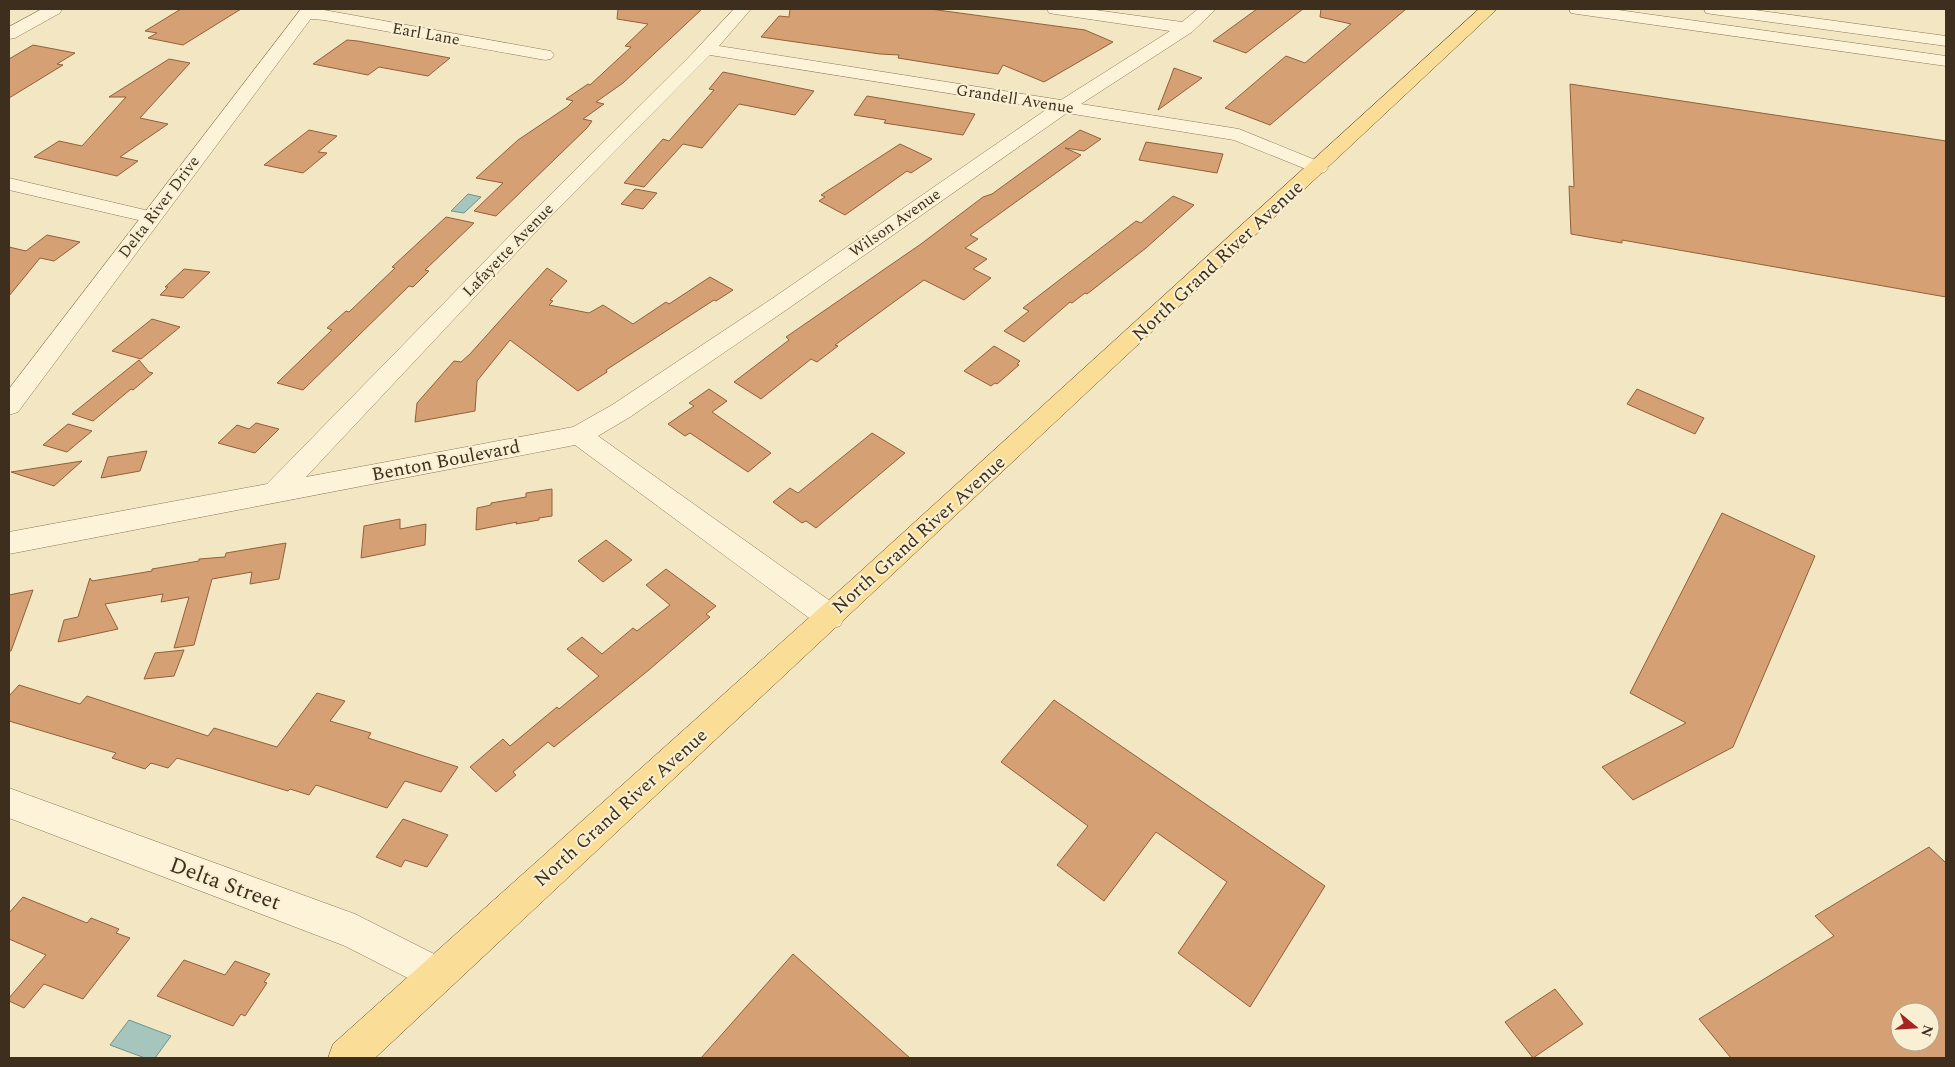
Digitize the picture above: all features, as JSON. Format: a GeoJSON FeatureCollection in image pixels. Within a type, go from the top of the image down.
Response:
{"type":"FeatureCollection","features":[{"type":"Feature","properties":{"kind":"main road","name":"North Grand River Avenue"},"geometry":{"type":"LineString","coordinates":[[347,1058],[830,617],[1489,9]]}},
{"type":"Feature","properties":{"kind":"street"},"geometry":{"type":"LineString","coordinates":[[9,34],[54,9]]}},
{"type":"Feature","properties":{"kind":"street","name":"Lafayette Avenue"},"geometry":{"type":"LineString","coordinates":[[275,493],[533,223],[707,49],[743,9]]}},
{"type":"Feature","properties":{"kind":"street"},"geometry":{"type":"LineString","coordinates":[[1055,9],[1186,28]]}},
{"type":"Feature","properties":{"kind":"street","name":"Wilson Avenue"},"geometry":{"type":"LineString","coordinates":[[579,435],[621,411],[781,303],[1063,107],[1186,28],[1208,9]]}},
{"type":"Feature","properties":{"kind":"street"},"geometry":{"type":"LineString","coordinates":[[1576,9],[1946,62]]}},
{"type":"Feature","properties":{"kind":"street"},"geometry":{"type":"LineString","coordinates":[[1712,9],[1946,41]]}},
{"type":"Feature","properties":{"kind":"street","name":"Earl Lane"},"geometry":{"type":"LineString","coordinates":[[308,11],[545,55]]}},
{"type":"Feature","properties":{"kind":"street","name":"Delta River Drive"},"geometry":{"type":"LineString","coordinates":[[9,406],[308,11]]}},
{"type":"Feature","properties":{"kind":"street"},"geometry":{"type":"LineString","coordinates":[[1820,24],[1826,44]]}},
{"type":"Feature","properties":{"kind":"street","name":"Grandell Avenue"},"geometry":{"type":"LineString","coordinates":[[707,49],[1239,135],[1318,168]]}},
{"type":"Feature","properties":{"kind":"street"},"geometry":{"type":"LineString","coordinates":[[9,184],[151,217]]}},
{"type":"Feature","properties":{"kind":"street"},"geometry":{"type":"LineString","coordinates":[[579,435],[830,617]]}},
{"type":"Feature","properties":{"kind":"street","name":"Benton Boulevard"},"geometry":{"type":"LineString","coordinates":[[9,543],[579,435]]}},
{"type":"Feature","properties":{"kind":"street","name":"Delta Street"},"geometry":{"type":"LineString","coordinates":[[9,803],[355,932],[438,975]]}},
{"type":"Feature","properties":{"kind":"water"},"geometry":{"type":"Polygon","coordinates":[[[468,194],[481,197],[464,213],[451,211],[468,194]]]}},
{"type":"Feature","properties":{"kind":"water"},"geometry":{"type":"Polygon","coordinates":[[[129,1020],[171,1036],[155,1058],[145,1058],[110,1045],[129,1020]]]}},
{"type":"Feature","properties":{"kind":"building"},"geometry":{"type":"Polygon","coordinates":[[[181,9],[241,9],[183,45],[148,38],[157,33],[145,31],[181,9]]]}},
{"type":"Feature","properties":{"kind":"building"},"geometry":{"type":"Polygon","coordinates":[[[618,9],[702,9],[623,83],[596,102],[604,104],[583,119],[592,121],[587,128],[496,216],[474,211],[503,183],[476,178],[518,140],[567,107],[573,101],[566,99],[588,84],[590,85],[631,47],[625,46],[648,24],[617,19],[618,9]]]}},
{"type":"Feature","properties":{"kind":"building"},"geometry":{"type":"Polygon","coordinates":[[[790,9],[930,9],[1085,30],[1113,42],[1044,82],[1003,65],[998,74],[898,58],[899,55],[761,37],[779,16],[789,17],[790,9]]]}},
{"type":"Feature","properties":{"kind":"building"},"geometry":{"type":"Polygon","coordinates":[[[1257,9],[1303,9],[1246,53],[1213,41],[1257,9]]]}},
{"type":"Feature","properties":{"kind":"building"},"geometry":{"type":"Polygon","coordinates":[[[1321,9],[1406,9],[1270,125],[1225,108],[1286,56],[1305,63],[1351,24],[1320,17],[1321,9]]]}},
{"type":"Feature","properties":{"kind":"building"},"geometry":{"type":"Polygon","coordinates":[[[347,40],[450,58],[428,76],[379,67],[368,75],[313,64],[347,40]]]}},
{"type":"Feature","properties":{"kind":"building"},"geometry":{"type":"Polygon","coordinates":[[[33,45],[75,53],[57,64],[63,65],[9,98],[9,59],[33,45]]]}},
{"type":"Feature","properties":{"kind":"building"},"geometry":{"type":"Polygon","coordinates":[[[169,59],[190,63],[140,118],[168,124],[120,157],[138,161],[117,176],[34,157],[59,141],[82,146],[126,97],[109,97],[169,59]]]}},
{"type":"Feature","properties":{"kind":"building"},"geometry":{"type":"Polygon","coordinates":[[[1174,68],[1202,78],[1158,110],[1170,79],[1174,68]]]}},
{"type":"Feature","properties":{"kind":"building"},"geometry":{"type":"Polygon","coordinates":[[[723,72],[814,91],[795,115],[739,104],[702,148],[683,144],[644,187],[624,183],[663,139],[669,141],[714,90],[709,89],[723,72]]]}},
{"type":"Feature","properties":{"kind":"building"},"geometry":{"type":"Polygon","coordinates":[[[1570,84],[1946,141],[1946,297],[1622,240],[1622,243],[1571,234],[1569,186],[1574,187],[1570,84]]]}},
{"type":"Feature","properties":{"kind":"building"},"geometry":{"type":"Polygon","coordinates":[[[867,96],[975,114],[963,135],[884,123],[886,120],[854,115],[867,96]]]}},
{"type":"Feature","properties":{"kind":"building"},"geometry":{"type":"Polygon","coordinates":[[[309,130],[337,136],[318,152],[327,153],[303,173],[264,165],[309,130]]]}},
{"type":"Feature","properties":{"kind":"building"},"geometry":{"type":"Polygon","coordinates":[[[1080,130],[1101,139],[1084,151],[1065,148],[1081,155],[970,235],[978,239],[965,248],[987,259],[973,269],[991,278],[964,300],[924,280],[835,345],[838,346],[817,362],[811,359],[761,399],[734,382],[789,340],[786,337],[921,244],[983,197],[992,194],[1080,130]]]}},
{"type":"Feature","properties":{"kind":"building"},"geometry":{"type":"Polygon","coordinates":[[[1146,142],[1223,154],[1217,173],[1139,160],[1146,142]]]}},
{"type":"Feature","properties":{"kind":"building"},"geometry":{"type":"Polygon","coordinates":[[[900,144],[932,159],[911,173],[907,171],[845,215],[819,201],[825,197],[821,195],[900,144]]]}},
{"type":"Feature","properties":{"kind":"building"},"geometry":{"type":"Polygon","coordinates":[[[635,189],[657,193],[643,209],[621,204],[635,189]]]}},
{"type":"Feature","properties":{"kind":"building"},"geometry":{"type":"Polygon","coordinates":[[[1173,196],[1194,205],[1146,248],[1087,294],[1085,293],[1072,303],[1070,302],[1024,342],[1004,331],[1029,311],[1023,308],[1136,221],[1141,223],[1173,196]]]}},
{"type":"Feature","properties":{"kind":"building"},"geometry":{"type":"Polygon","coordinates":[[[446,217],[474,223],[425,270],[429,271],[413,287],[409,286],[303,390],[277,383],[332,330],[327,328],[346,311],[349,312],[395,268],[392,267],[446,217]]]}},
{"type":"Feature","properties":{"kind":"building"},"geometry":{"type":"Polygon","coordinates":[[[47,235],[80,242],[54,261],[40,258],[9,296],[9,247],[26,251],[47,235]]]}},
{"type":"Feature","properties":{"kind":"building"},"geometry":{"type":"Polygon","coordinates":[[[547,268],[567,281],[550,300],[553,301],[549,305],[589,313],[603,305],[633,324],[666,302],[669,304],[710,277],[733,290],[716,301],[714,300],[606,370],[607,372],[578,391],[510,340],[477,381],[475,411],[415,422],[417,403],[454,361],[461,362],[470,354],[547,268]]]}},
{"type":"Feature","properties":{"kind":"building"},"geometry":{"type":"Polygon","coordinates":[[[184,269],[210,272],[183,298],[160,295],[168,287],[165,287],[184,269]]]}},
{"type":"Feature","properties":{"kind":"building"},"geometry":{"type":"Polygon","coordinates":[[[152,319],[180,327],[141,359],[112,351],[152,319]]]}},
{"type":"Feature","properties":{"kind":"building"},"geometry":{"type":"Polygon","coordinates":[[[994,346],[1020,361],[1017,364],[1019,365],[997,384],[995,383],[991,386],[964,371],[994,346]]]}},
{"type":"Feature","properties":{"kind":"building"},"geometry":{"type":"Polygon","coordinates":[[[139,360],[149,372],[153,373],[133,390],[131,389],[93,421],[72,414],[139,360]]]}},
{"type":"Feature","properties":{"kind":"building"},"geometry":{"type":"Polygon","coordinates":[[[709,389],[727,401],[712,412],[771,453],[748,472],[690,433],[685,436],[668,424],[694,406],[689,403],[709,389]]]}},
{"type":"Feature","properties":{"kind":"building"},"geometry":{"type":"Polygon","coordinates":[[[1637,389],[1704,418],[1695,434],[1627,404],[1637,389]]]}},
{"type":"Feature","properties":{"kind":"building"},"geometry":{"type":"Polygon","coordinates":[[[256,423],[279,429],[255,453],[218,443],[237,425],[249,429],[256,423]]]}},
{"type":"Feature","properties":{"kind":"building"},"geometry":{"type":"Polygon","coordinates":[[[68,424],[92,431],[67,452],[43,445],[68,424]]]}},
{"type":"Feature","properties":{"kind":"building"},"geometry":{"type":"Polygon","coordinates":[[[872,433],[905,453],[816,528],[806,521],[802,523],[773,502],[790,488],[798,493],[872,433]]]}},
{"type":"Feature","properties":{"kind":"building"},"geometry":{"type":"Polygon","coordinates":[[[147,451],[140,471],[101,478],[108,457],[147,451]]]}},
{"type":"Feature","properties":{"kind":"building"},"geometry":{"type":"Polygon","coordinates":[[[82,461],[54,486],[11,472],[82,461]]]}},
{"type":"Feature","properties":{"kind":"building"},"geometry":{"type":"Polygon","coordinates":[[[552,489],[552,516],[539,518],[539,520],[476,530],[477,508],[491,505],[491,503],[526,497],[526,493],[552,489]]]}},
{"type":"Feature","properties":{"kind":"building"},"geometry":{"type":"Polygon","coordinates":[[[1722,513],[1815,556],[1733,747],[1633,800],[1602,767],[1686,723],[1630,693],[1722,513]]]}},
{"type":"Feature","properties":{"kind":"building"},"geometry":{"type":"Polygon","coordinates":[[[400,519],[400,529],[426,524],[425,545],[361,558],[364,526],[400,519]]]}},
{"type":"Feature","properties":{"kind":"building"},"geometry":{"type":"Polygon","coordinates":[[[606,540],[632,560],[603,582],[578,561],[606,540]]]}},
{"type":"Feature","properties":{"kind":"building"},"geometry":{"type":"Polygon","coordinates":[[[286,543],[279,579],[250,584],[252,572],[212,579],[194,645],[174,648],[189,597],[161,602],[163,594],[105,604],[118,629],[58,642],[64,620],[78,617],[90,578],[92,581],[152,571],[152,569],[199,561],[199,559],[225,557],[226,553],[286,543]]]}},
{"type":"Feature","properties":{"kind":"building"},"geometry":{"type":"Polygon","coordinates":[[[666,569],[716,606],[706,614],[710,617],[650,669],[554,747],[548,742],[513,772],[516,775],[496,792],[470,767],[503,739],[510,746],[557,707],[559,709],[599,676],[567,649],[582,637],[602,654],[633,628],[637,631],[670,605],[646,585],[666,569]]]}},
{"type":"Feature","properties":{"kind":"building"},"geometry":{"type":"Polygon","coordinates":[[[33,590],[11,651],[9,651],[9,595],[33,590]]]}},
{"type":"Feature","properties":{"kind":"building"},"geometry":{"type":"Polygon","coordinates":[[[184,650],[174,676],[144,679],[155,653],[184,650]]]}},
{"type":"Feature","properties":{"kind":"building"},"geometry":{"type":"Polygon","coordinates":[[[19,685],[80,704],[87,696],[208,736],[214,728],[277,747],[317,693],[345,701],[330,721],[371,733],[368,738],[458,767],[441,792],[405,781],[387,808],[316,785],[309,795],[290,789],[288,791],[177,758],[168,768],[151,763],[145,769],[112,758],[116,753],[9,721],[9,696],[19,685]]]}},
{"type":"Feature","properties":{"kind":"building"},"geometry":{"type":"Polygon","coordinates":[[[1054,700],[1325,886],[1250,1007],[1178,953],[1227,882],[1156,832],[1104,901],[1057,865],[1088,826],[1001,762],[1054,700]]]}},
{"type":"Feature","properties":{"kind":"building"},"geometry":{"type":"Polygon","coordinates":[[[403,819],[448,835],[427,867],[405,860],[401,867],[376,857],[403,819]]]}},
{"type":"Feature","properties":{"kind":"building"},"geometry":{"type":"Polygon","coordinates":[[[1929,847],[1946,863],[1946,1058],[1731,1058],[1699,1019],[1834,936],[1815,916],[1929,847]]]}},
{"type":"Feature","properties":{"kind":"building"},"geometry":{"type":"Polygon","coordinates":[[[23,897],[87,923],[91,918],[119,929],[116,933],[130,938],[83,999],[44,984],[24,1008],[9,1001],[9,998],[46,955],[9,939],[9,913],[23,897]]]}},
{"type":"Feature","properties":{"kind":"building"},"geometry":{"type":"Polygon","coordinates":[[[793,954],[910,1058],[701,1058],[793,954]]]}},
{"type":"Feature","properties":{"kind":"building"},"geometry":{"type":"Polygon","coordinates":[[[184,960],[225,975],[235,961],[270,974],[264,982],[267,983],[245,1016],[241,1014],[233,1026],[157,996],[184,960]]]}},
{"type":"Feature","properties":{"kind":"building"},"geometry":{"type":"Polygon","coordinates":[[[1555,989],[1583,1024],[1533,1058],[1505,1022],[1555,989]]]}}]}
